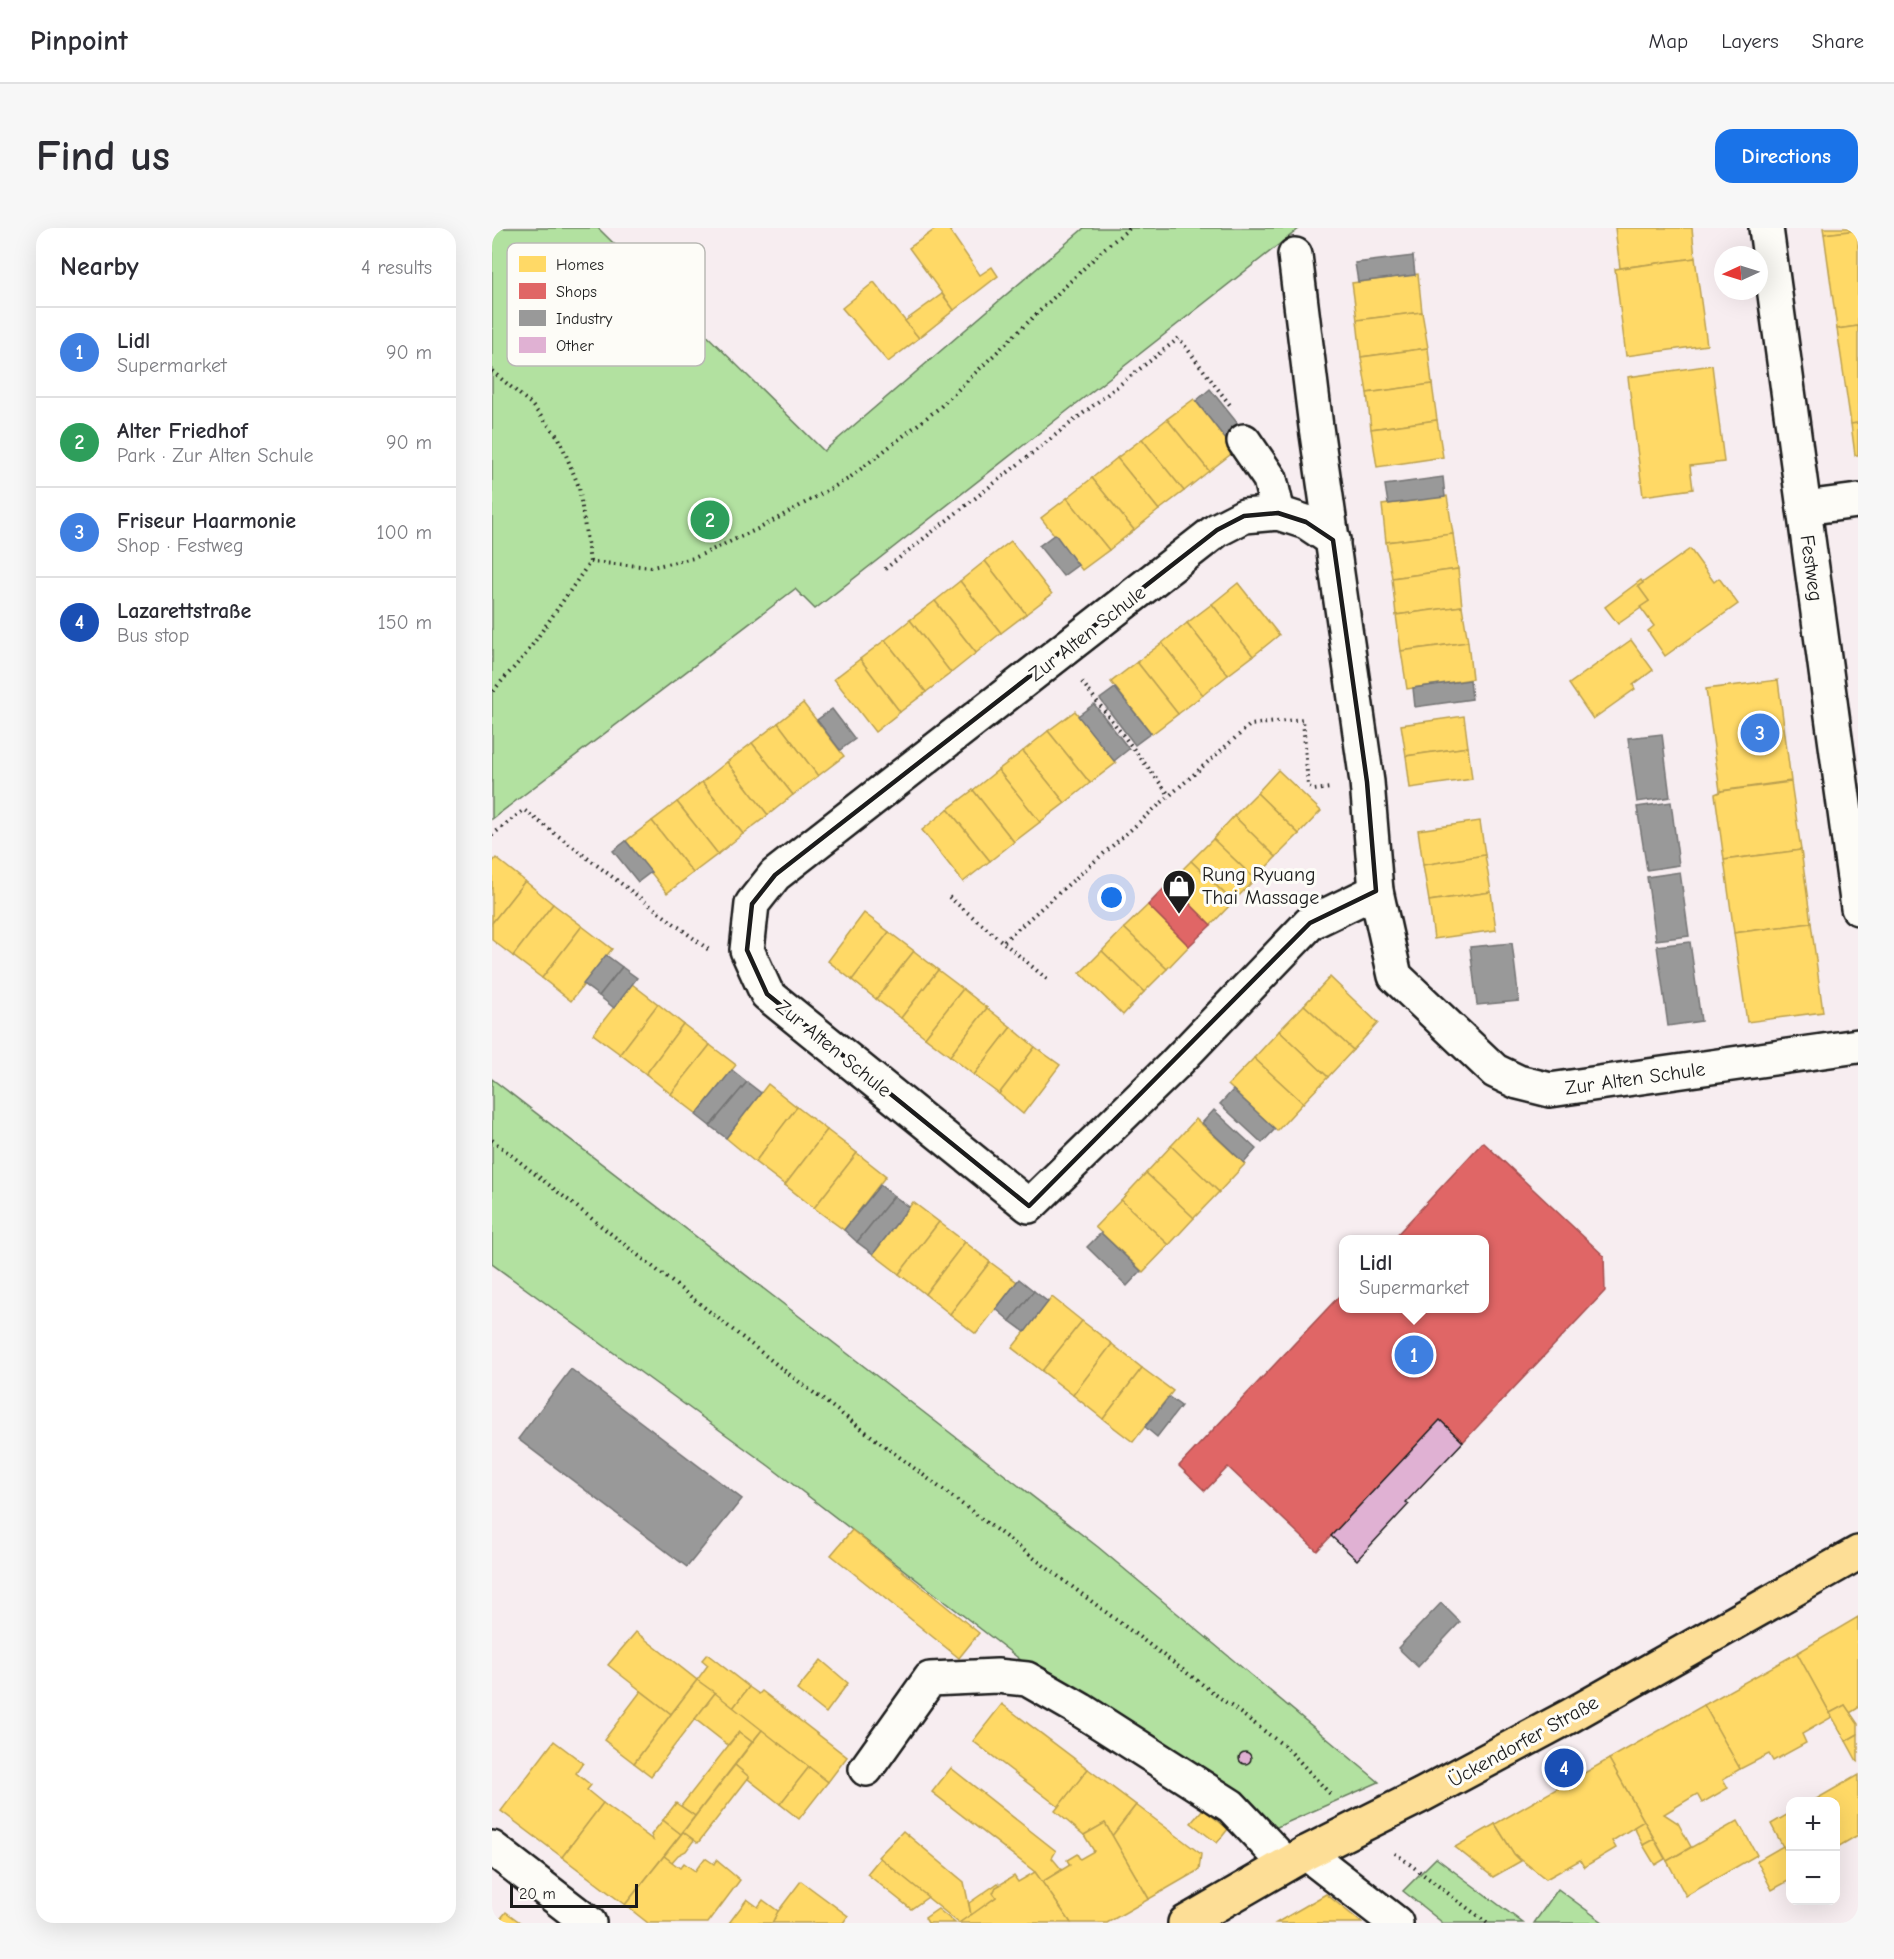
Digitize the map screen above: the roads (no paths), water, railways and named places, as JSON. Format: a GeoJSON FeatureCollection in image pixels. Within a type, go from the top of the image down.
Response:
{"type":"FeatureCollection","features":[{"type":"Feature","properties":{"kind":"main road","name":"Ückendorfer Straße"},"geometry":{"type":"LineString","coordinates":[[1185,1923],[1296,1859],[1568,1717],[1858,1553]]}},
{"type":"Feature","properties":{"kind":"street","name":"Festweg"},"geometry":{"type":"LineString","coordinates":[[1766,228],[1858,908]]}},
{"type":"Feature","properties":{"kind":"street","name":"Zur Alten Schule"},"geometry":{"type":"LineString","coordinates":[[1295,255],[1315,415],[1367,782],[1376,891],[1395,976],[1495,1071],[1518,1082],[1550,1090],[1858,1046]]}},
{"type":"Feature","properties":{"kind":"street"},"geometry":{"type":"LineString","coordinates":[[1244,441],[1270,479],[1278,513]]}},
{"type":"Feature","properties":{"kind":"street"},"geometry":{"type":"LineString","coordinates":[[1804,508],[1858,501]]}},
{"type":"Feature","properties":{"kind":"street","name":"Zur Alten Schule"},"geometry":{"type":"LineString","coordinates":[[1333,540],[1306,522],[1278,513],[1244,516],[1217,530],[775,875],[752,904],[747,950],[767,994],[1029,1206],[1174,1065],[1310,923],[1376,891]]}},
{"type":"Feature","properties":{"kind":"street"},"geometry":{"type":"LineString","coordinates":[[866,1770],[930,1679],[997,1676],[1027,1679],[1081,1710],[1231,1806],[1296,1859],[1396,1923]]}},
{"type":"Feature","properties":{"kind":"street"},"geometry":{"type":"LineString","coordinates":[[492,1848],[589,1923]]}},
{"type":"Feature","properties":{"kind":"place","name":"Alter Friedhof"},"geometry":{"type":"Point","coordinates":[710,520]}},
{"type":"Feature","properties":{"kind":"place","name":"Friseur Haarmonie"},"geometry":{"type":"Point","coordinates":[1760,733]}},
{"type":"Feature","properties":{"kind":"place","name":"Rung Ryuang Thai Massage"},"geometry":{"type":"Point","coordinates":[1179,915]}},
{"type":"Feature","properties":{"kind":"place","name":"Lidl"},"geometry":{"type":"Point","coordinates":[1414,1355]}},
{"type":"Feature","properties":{"kind":"place","name":"Lazarettstraße"},"geometry":{"type":"Point","coordinates":[1564,1768]}}]}
